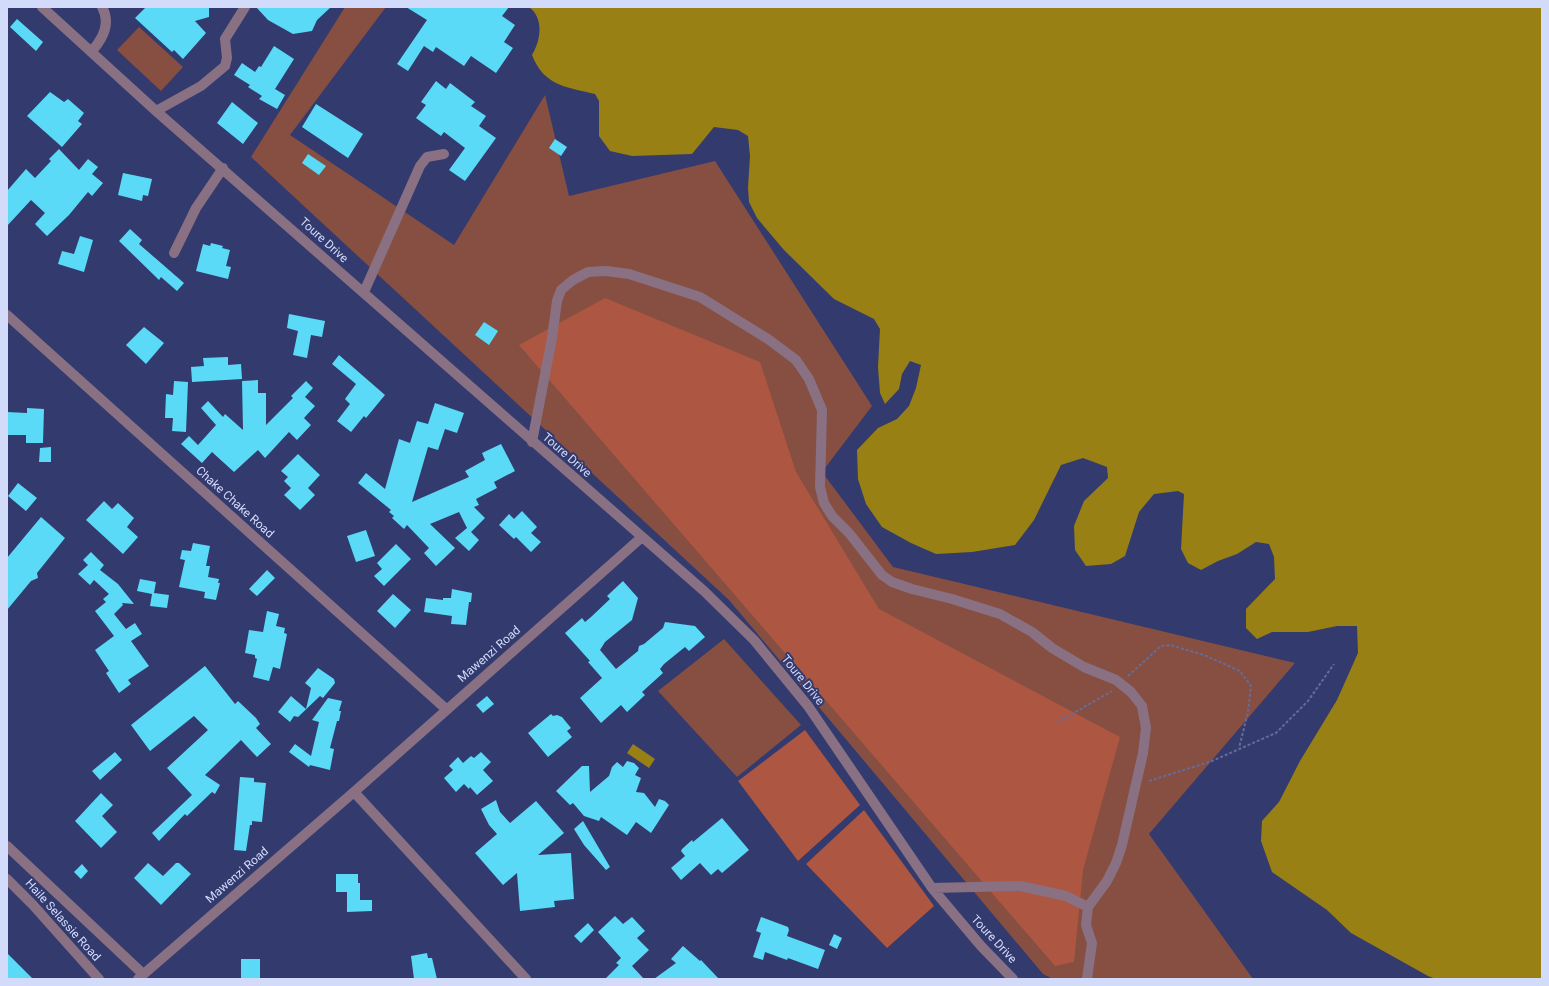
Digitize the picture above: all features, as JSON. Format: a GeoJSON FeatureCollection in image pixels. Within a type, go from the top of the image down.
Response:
{"type":"FeatureCollection","features":[{"type":"Feature","properties":{"kind":"street","name":"Toure Drive"},"geometry":{"type":"LineString","coordinates":[[42,7],[156,110],[364,292],[532,442],[704,591],[754,640],[808,706],[932,888],[981,946],[1014,979]]}},
{"type":"Feature","properties":{"kind":"street"},"geometry":{"type":"LineString","coordinates":[[91,52],[100,42],[106,27],[106,15],[102,7]]}},
{"type":"Feature","properties":{"kind":"street"},"geometry":{"type":"LineString","coordinates":[[156,110],[201,86],[225,66],[227,58],[225,39],[245,7]]}},
{"type":"Feature","properties":{"kind":"street"},"geometry":{"type":"LineString","coordinates":[[364,292],[420,166],[427,157],[444,154]]}},
{"type":"Feature","properties":{"kind":"street"},"geometry":{"type":"LineString","coordinates":[[174,253],[196,208],[223,168]]}},
{"type":"Feature","properties":{"kind":"street"},"geometry":{"type":"LineString","coordinates":[[532,442],[552,338],[557,301],[561,290],[573,280],[588,272],[606,271],[630,274],[700,296],[774,343],[796,360],[809,378],[822,410],[820,487],[824,503],[832,516],[849,533],[882,575],[892,582],[912,589],[952,599],[1000,614],[1032,632],[1052,648],[1084,667],[1121,683],[1139,701],[1145,720],[1143,752],[1116,863],[1107,881],[1088,907],[1086,925],[1092,943],[1087,979]]}},
{"type":"Feature","properties":{"kind":"street","name":"Chake Chake Road"},"geometry":{"type":"LineString","coordinates":[[7,315],[446,709]]}},
{"type":"Feature","properties":{"kind":"street","name":"Mawenzi Road"},"geometry":{"type":"LineString","coordinates":[[141,977],[354,792],[642,537]]}},
{"type":"Feature","properties":{"kind":"street"},"geometry":{"type":"LineString","coordinates":[[354,792],[526,979]]}},
{"type":"Feature","properties":{"kind":"street"},"geometry":{"type":"LineString","coordinates":[[7,846],[141,977]]}},
{"type":"Feature","properties":{"kind":"street","name":"Haile Selassie Road"},"geometry":{"type":"LineString","coordinates":[[7,879],[33,905],[99,979]]}},
{"type":"Feature","properties":{"kind":"street"},"geometry":{"type":"LineString","coordinates":[[932,888],[1020,886],[1066,896],[1088,907]]}},
{"type":"Feature","properties":{"kind":"path"},"geometry":{"type":"LineString","coordinates":[[1058,722],[1108,694],[1161,646],[1170,645],[1204,655],[1240,671],[1251,686],[1248,712],[1240,748]]}},
{"type":"Feature","properties":{"kind":"path"},"geometry":{"type":"LineString","coordinates":[[1134,794],[1149,781],[1212,761],[1276,733],[1308,701],[1334,664]]}},
{"type":"Feature","properties":{"kind":"shaded area"},"geometry":{"type":"Polygon","coordinates":[[[345,7],[386,7],[290,135],[454,245],[545,95],[569,196],[715,161],[872,406],[822,472],[893,567],[1295,663],[1149,834],[1253,979],[1053,979],[1043,974],[729,600],[251,157],[345,7]]]}},
{"type":"Feature","properties":{"kind":"shaded area"},"geometry":{"type":"Polygon","coordinates":[[[529,7],[1542,7],[1542,979],[1436,979],[1428,976],[1351,933],[1327,910],[1272,872],[1261,841],[1262,821],[1279,802],[1300,761],[1337,700],[1358,653],[1357,626],[1337,626],[1308,632],[1272,632],[1257,639],[1246,628],[1246,609],[1275,579],[1274,557],[1269,544],[1256,542],[1237,554],[1218,561],[1201,570],[1188,563],[1181,549],[1184,494],[1178,491],[1154,494],[1139,512],[1125,556],[1111,564],[1086,566],[1075,550],[1074,526],[1084,501],[1108,478],[1107,467],[1083,458],[1061,465],[1034,520],[1015,545],[972,552],[936,554],[911,543],[882,527],[866,504],[858,479],[857,450],[878,428],[897,419],[909,406],[916,388],[921,365],[910,361],[902,374],[899,389],[885,404],[880,393],[878,367],[880,329],[874,319],[834,299],[784,250],[757,218],[749,202],[748,188],[750,156],[748,136],[738,130],[714,127],[692,154],[632,156],[610,151],[599,136],[599,101],[595,94],[557,84],[543,73],[537,65],[532,55],[540,30],[537,17],[529,7]]]}},
{"type":"Feature","properties":{"kind":"shaded area"},"geometry":{"type":"Polygon","coordinates":[[[139,27],[183,67],[161,91],[117,50],[139,27]]]}},
{"type":"Feature","properties":{"kind":"shaded area"},"geometry":{"type":"Polygon","coordinates":[[[605,298],[760,362],[796,472],[879,609],[1120,737],[1083,870],[1074,962],[1055,966],[519,345],[605,298]]]}},
{"type":"Feature","properties":{"kind":"shaded area"},"geometry":{"type":"Polygon","coordinates":[[[724,639],[801,725],[737,777],[658,691],[724,639]]]}},
{"type":"Feature","properties":{"kind":"shaded area"},"geometry":{"type":"Polygon","coordinates":[[[805,730],[860,805],[798,861],[738,781],[805,730]]]}},
{"type":"Feature","properties":{"kind":"shaded area"},"geometry":{"type":"Polygon","coordinates":[[[633,744],[655,759],[649,768],[627,753],[633,744]]]}},
{"type":"Feature","properties":{"kind":"shaded area"},"geometry":{"type":"Polygon","coordinates":[[[864,810],[934,906],[887,948],[806,864],[864,810]]]}},
{"type":"Feature","properties":{"kind":"building"},"geometry":{"type":"Polygon","coordinates":[[[146,7],[209,7],[209,17],[195,21],[206,33],[183,59],[174,50],[172,52],[135,18],[146,7]]]}},
{"type":"Feature","properties":{"kind":"building"},"geometry":{"type":"Polygon","coordinates":[[[256,7],[331,7],[317,20],[312,31],[293,34],[268,20],[256,7]]]}},
{"type":"Feature","properties":{"kind":"building"},"geometry":{"type":"Polygon","coordinates":[[[406,7],[509,7],[502,16],[515,25],[504,42],[513,48],[496,73],[471,56],[464,66],[436,47],[433,52],[424,46],[408,71],[397,64],[427,20],[406,7]]]}},
{"type":"Feature","properties":{"kind":"building"},"geometry":{"type":"Polygon","coordinates":[[[17,19],[43,42],[36,51],[10,27],[17,19]]]}},
{"type":"Feature","properties":{"kind":"building"},"geometry":{"type":"Polygon","coordinates":[[[274,46],[294,59],[275,89],[285,95],[277,109],[259,99],[262,96],[248,87],[250,85],[234,75],[242,63],[255,72],[259,66],[261,67],[274,46]]]}},
{"type":"Feature","properties":{"kind":"building"},"geometry":{"type":"Polygon","coordinates":[[[436,81],[446,89],[450,83],[475,102],[471,106],[486,116],[479,126],[496,138],[465,181],[449,170],[465,148],[444,132],[441,136],[416,118],[426,105],[421,102],[436,81]]]}},
{"type":"Feature","properties":{"kind":"building"},"geometry":{"type":"Polygon","coordinates":[[[50,92],[64,102],[68,99],[84,113],[78,121],[82,124],[62,147],[27,116],[50,92]]]}},
{"type":"Feature","properties":{"kind":"building"},"geometry":{"type":"Polygon","coordinates":[[[232,102],[258,123],[243,144],[217,123],[232,102]]]}},
{"type":"Feature","properties":{"kind":"building"},"geometry":{"type":"Polygon","coordinates":[[[316,104],[363,134],[348,158],[302,127],[316,104]]]}},
{"type":"Feature","properties":{"kind":"building"},"geometry":{"type":"Polygon","coordinates":[[[555,139],[567,147],[561,156],[549,148],[555,139]]]}},
{"type":"Feature","properties":{"kind":"building"},"geometry":{"type":"Polygon","coordinates":[[[59,149],[79,170],[88,159],[98,167],[92,174],[103,183],[92,196],[88,192],[69,215],[47,236],[35,224],[45,213],[31,200],[7,226],[7,191],[26,169],[35,178],[51,161],[49,159],[59,149]]]}},
{"type":"Feature","properties":{"kind":"building"},"geometry":{"type":"Polygon","coordinates":[[[308,154],[326,166],[319,175],[302,163],[308,154]]]}},
{"type":"Feature","properties":{"kind":"building"},"geometry":{"type":"Polygon","coordinates":[[[123,173],[152,179],[148,196],[143,195],[142,201],[118,195],[123,173]]]}},
{"type":"Feature","properties":{"kind":"building"},"geometry":{"type":"Polygon","coordinates":[[[130,229],[142,240],[139,244],[184,283],[177,291],[161,277],[159,280],[119,241],[130,229]]]}},
{"type":"Feature","properties":{"kind":"building"},"geometry":{"type":"Polygon","coordinates":[[[80,236],[93,240],[84,272],[58,264],[62,251],[74,254],[80,236]]]}},
{"type":"Feature","properties":{"kind":"building"},"geometry":{"type":"Polygon","coordinates":[[[211,243],[223,246],[222,248],[230,250],[226,266],[231,267],[228,279],[196,271],[203,244],[210,246],[211,243]]]}},
{"type":"Feature","properties":{"kind":"building"},"geometry":{"type":"Polygon","coordinates":[[[289,314],[325,321],[322,337],[311,335],[307,358],[293,355],[298,331],[287,328],[289,314]]]}},
{"type":"Feature","properties":{"kind":"building"},"geometry":{"type":"Polygon","coordinates":[[[484,322],[498,331],[489,345],[475,335],[484,322]]]}},
{"type":"Feature","properties":{"kind":"building"},"geometry":{"type":"Polygon","coordinates":[[[144,327],[164,343],[146,364],[126,345],[144,327]]]}},
{"type":"Feature","properties":{"kind":"building"},"geometry":{"type":"Polygon","coordinates":[[[339,355],[385,395],[366,418],[364,416],[351,432],[337,421],[350,404],[345,399],[356,384],[332,364],[339,355]]]}},
{"type":"Feature","properties":{"kind":"building"},"geometry":{"type":"Polygon","coordinates":[[[228,357],[228,365],[241,364],[242,379],[192,382],[191,367],[204,366],[203,358],[228,357]]]}},
{"type":"Feature","properties":{"kind":"building"},"geometry":{"type":"Polygon","coordinates":[[[258,380],[258,393],[266,393],[266,425],[293,398],[291,396],[306,381],[313,388],[305,397],[315,406],[304,418],[311,425],[297,440],[289,432],[265,458],[258,450],[234,472],[212,452],[202,463],[181,444],[189,436],[198,445],[216,425],[201,408],[208,401],[223,417],[225,414],[243,430],[242,381],[258,380]]]}},
{"type":"Feature","properties":{"kind":"building"},"geometry":{"type":"Polygon","coordinates":[[[174,381],[188,382],[186,432],[172,431],[173,418],[165,418],[166,394],[173,395],[174,381]]]}},
{"type":"Feature","properties":{"kind":"building"},"geometry":{"type":"Polygon","coordinates":[[[435,403],[464,413],[457,433],[445,429],[438,450],[428,447],[412,502],[469,477],[465,471],[485,460],[482,453],[501,444],[515,471],[494,482],[497,488],[476,499],[479,505],[474,507],[485,518],[471,532],[479,540],[469,551],[455,538],[467,528],[459,512],[430,524],[455,548],[436,566],[424,553],[429,548],[407,525],[404,529],[392,518],[394,516],[389,512],[391,510],[358,483],[366,473],[385,489],[399,439],[410,443],[417,421],[428,424],[435,403]]]}},
{"type":"Feature","properties":{"kind":"building"},"geometry":{"type":"Polygon","coordinates":[[[27,408],[44,409],[43,443],[26,443],[26,435],[7,435],[7,412],[27,413],[27,408]]]}},
{"type":"Feature","properties":{"kind":"building"},"geometry":{"type":"Polygon","coordinates":[[[51,447],[51,462],[39,462],[40,448],[51,447]]]}},
{"type":"Feature","properties":{"kind":"building"},"geometry":{"type":"Polygon","coordinates":[[[298,454],[320,475],[308,488],[315,495],[300,510],[284,495],[291,488],[284,481],[288,477],[281,471],[298,454]]]}},
{"type":"Feature","properties":{"kind":"building"},"geometry":{"type":"Polygon","coordinates":[[[18,483],[37,498],[26,511],[8,496],[18,483]]]}},
{"type":"Feature","properties":{"kind":"building"},"geometry":{"type":"Polygon","coordinates":[[[104,501],[112,509],[118,503],[134,518],[127,527],[138,537],[123,554],[86,520],[104,501]]]}},
{"type":"Feature","properties":{"kind":"building"},"geometry":{"type":"Polygon","coordinates":[[[522,511],[537,527],[531,533],[541,542],[531,552],[516,537],[514,539],[499,525],[509,514],[514,519],[522,511]]]}},
{"type":"Feature","properties":{"kind":"building"},"geometry":{"type":"Polygon","coordinates":[[[41,517],[65,538],[37,573],[38,578],[31,581],[7,610],[7,558],[41,517]]]}},
{"type":"Feature","properties":{"kind":"building"},"geometry":{"type":"Polygon","coordinates":[[[366,530],[375,556],[356,562],[347,536],[366,530]]]}},
{"type":"Feature","properties":{"kind":"building"},"geometry":{"type":"Polygon","coordinates":[[[193,543],[210,546],[206,566],[210,566],[208,577],[219,579],[218,583],[220,583],[216,600],[204,598],[205,592],[179,587],[185,560],[180,559],[182,550],[191,551],[193,543]]]}},
{"type":"Feature","properties":{"kind":"building"},"geometry":{"type":"Polygon","coordinates":[[[396,544],[411,559],[384,586],[374,576],[382,569],[377,563],[396,544]]]}},
{"type":"Feature","properties":{"kind":"building"},"geometry":{"type":"Polygon","coordinates":[[[91,552],[104,565],[100,570],[118,584],[134,604],[122,603],[123,605],[114,614],[126,629],[135,623],[142,634],[131,641],[149,666],[128,680],[131,684],[119,693],[106,673],[109,671],[95,650],[114,636],[95,611],[106,602],[103,599],[109,594],[94,580],[90,585],[78,574],[88,565],[83,560],[91,552]]]}},
{"type":"Feature","properties":{"kind":"building"},"geometry":{"type":"Polygon","coordinates":[[[267,570],[275,578],[257,596],[249,589],[267,570]]]}},
{"type":"Feature","properties":{"kind":"building"},"geometry":{"type":"Polygon","coordinates":[[[140,579],[156,582],[154,593],[169,595],[167,608],[150,606],[152,594],[137,591],[140,579]]]}},
{"type":"Feature","properties":{"kind":"building"},"geometry":{"type":"Polygon","coordinates":[[[623,581],[638,598],[632,620],[605,642],[600,650],[616,669],[638,651],[639,646],[644,644],[663,628],[665,622],[695,626],[705,637],[689,651],[685,647],[664,664],[660,669],[663,673],[642,692],[645,695],[627,712],[621,705],[601,723],[580,698],[602,678],[588,662],[590,661],[565,633],[582,618],[585,622],[591,617],[610,599],[607,596],[623,581]]]}},
{"type":"Feature","properties":{"kind":"building"},"geometry":{"type":"Polygon","coordinates":[[[452,589],[472,593],[471,602],[469,602],[466,625],[451,624],[452,616],[424,612],[426,598],[443,600],[443,598],[451,598],[452,589]]]}},
{"type":"Feature","properties":{"kind":"building"},"geometry":{"type":"Polygon","coordinates":[[[393,594],[411,610],[395,628],[377,611],[393,594]]]}},
{"type":"Feature","properties":{"kind":"building"},"geometry":{"type":"Polygon","coordinates":[[[267,611],[279,614],[276,626],[285,628],[284,633],[287,634],[280,669],[273,667],[269,681],[253,677],[257,659],[255,658],[255,655],[245,653],[249,630],[263,632],[267,611]]]}},
{"type":"Feature","properties":{"kind":"building"},"geometry":{"type":"Polygon","coordinates":[[[205,666],[235,704],[238,701],[256,718],[260,724],[256,728],[271,744],[257,757],[241,740],[205,775],[220,785],[215,794],[212,792],[187,816],[185,814],[159,841],[152,833],[192,795],[167,768],[208,730],[194,716],[150,751],[131,725],[205,666]]]}},
{"type":"Feature","properties":{"kind":"building"},"geometry":{"type":"Polygon","coordinates":[[[318,668],[334,679],[335,683],[323,698],[320,696],[298,717],[294,716],[290,722],[278,712],[291,696],[306,709],[311,688],[305,683],[318,668]]]}},
{"type":"Feature","properties":{"kind":"building"},"geometry":{"type":"Polygon","coordinates":[[[487,696],[494,704],[483,713],[476,705],[487,696]]]}},
{"type":"Feature","properties":{"kind":"building"},"geometry":{"type":"Polygon","coordinates":[[[328,698],[342,701],[339,711],[341,711],[339,721],[337,721],[330,748],[334,749],[330,770],[310,765],[309,767],[289,752],[295,744],[311,756],[319,722],[312,720],[328,698]]]}},
{"type":"Feature","properties":{"kind":"building"},"geometry":{"type":"Polygon","coordinates":[[[551,714],[553,716],[557,715],[562,717],[571,728],[567,731],[572,737],[548,757],[528,733],[551,714]]]}},
{"type":"Feature","properties":{"kind":"building"},"geometry":{"type":"Polygon","coordinates":[[[115,752],[122,760],[100,780],[92,771],[115,752]]]}},
{"type":"Feature","properties":{"kind":"building"},"geometry":{"type":"Polygon","coordinates":[[[481,752],[491,762],[483,770],[493,781],[477,795],[470,787],[469,789],[464,784],[456,792],[444,778],[453,770],[449,766],[458,757],[463,763],[471,756],[474,758],[481,752]]]}},
{"type":"Feature","properties":{"kind":"building"},"geometry":{"type":"Polygon","coordinates":[[[627,761],[634,763],[639,768],[635,775],[641,778],[636,792],[644,793],[655,807],[659,799],[665,801],[669,805],[651,833],[636,822],[627,835],[601,817],[599,821],[584,816],[573,803],[570,805],[556,791],[582,766],[589,766],[590,792],[609,776],[612,767],[617,762],[623,767],[627,761]]]}},
{"type":"Feature","properties":{"kind":"building"},"geometry":{"type":"Polygon","coordinates":[[[240,777],[254,778],[254,782],[266,783],[262,822],[252,821],[246,851],[234,850],[240,777]]]}},
{"type":"Feature","properties":{"kind":"building"},"geometry":{"type":"Polygon","coordinates":[[[101,793],[113,805],[102,816],[117,832],[101,848],[75,821],[101,793]]]}},
{"type":"Feature","properties":{"kind":"building"},"geometry":{"type":"Polygon","coordinates":[[[496,800],[500,812],[510,823],[536,801],[564,833],[538,855],[571,853],[574,899],[554,901],[555,907],[520,911],[517,873],[503,885],[475,853],[497,834],[489,825],[481,809],[496,800]]]}},
{"type":"Feature","properties":{"kind":"building"},"geometry":{"type":"Polygon","coordinates":[[[722,818],[749,850],[722,873],[718,869],[711,875],[700,863],[681,880],[671,868],[685,856],[681,851],[682,849],[692,840],[693,842],[722,818]]]}},
{"type":"Feature","properties":{"kind":"building"},"geometry":{"type":"Polygon","coordinates":[[[583,821],[610,867],[606,870],[584,845],[574,829],[583,821]]]}},
{"type":"Feature","properties":{"kind":"building"},"geometry":{"type":"Polygon","coordinates":[[[148,863],[163,876],[176,863],[179,863],[191,874],[161,905],[134,878],[148,863]]]}},
{"type":"Feature","properties":{"kind":"building"},"geometry":{"type":"Polygon","coordinates":[[[82,864],[88,871],[81,879],[74,872],[82,864]]]}},
{"type":"Feature","properties":{"kind":"building"},"geometry":{"type":"Polygon","coordinates":[[[336,874],[358,874],[358,883],[360,883],[360,900],[372,900],[372,911],[347,912],[347,892],[336,892],[336,874]]]}},
{"type":"Feature","properties":{"kind":"building"},"geometry":{"type":"Polygon","coordinates":[[[615,916],[623,924],[632,917],[645,931],[637,938],[649,950],[632,966],[644,979],[605,979],[619,965],[616,963],[621,958],[598,932],[615,916]]]}},
{"type":"Feature","properties":{"kind":"building"},"geometry":{"type":"Polygon","coordinates":[[[761,917],[788,927],[789,930],[787,936],[825,950],[818,969],[788,958],[787,960],[765,952],[763,960],[753,957],[761,933],[756,931],[761,917]]]}},
{"type":"Feature","properties":{"kind":"building"},"geometry":{"type":"Polygon","coordinates":[[[588,923],[594,930],[581,943],[574,936],[588,923]]]}},
{"type":"Feature","properties":{"kind":"building"},"geometry":{"type":"Polygon","coordinates":[[[834,934],[842,938],[837,949],[829,945],[834,934]]]}},
{"type":"Feature","properties":{"kind":"building"},"geometry":{"type":"Polygon","coordinates":[[[683,946],[700,961],[701,960],[719,979],[654,979],[676,963],[671,959],[683,946]]]}},
{"type":"Feature","properties":{"kind":"building"},"geometry":{"type":"Polygon","coordinates":[[[7,953],[33,979],[7,979],[7,953]]]}},
{"type":"Feature","properties":{"kind":"building"},"geometry":{"type":"Polygon","coordinates":[[[427,953],[428,958],[432,958],[437,979],[414,979],[411,956],[427,953]]]}},
{"type":"Feature","properties":{"kind":"building"},"geometry":{"type":"Polygon","coordinates":[[[241,959],[260,959],[260,978],[241,978],[241,959]]]}}]}
